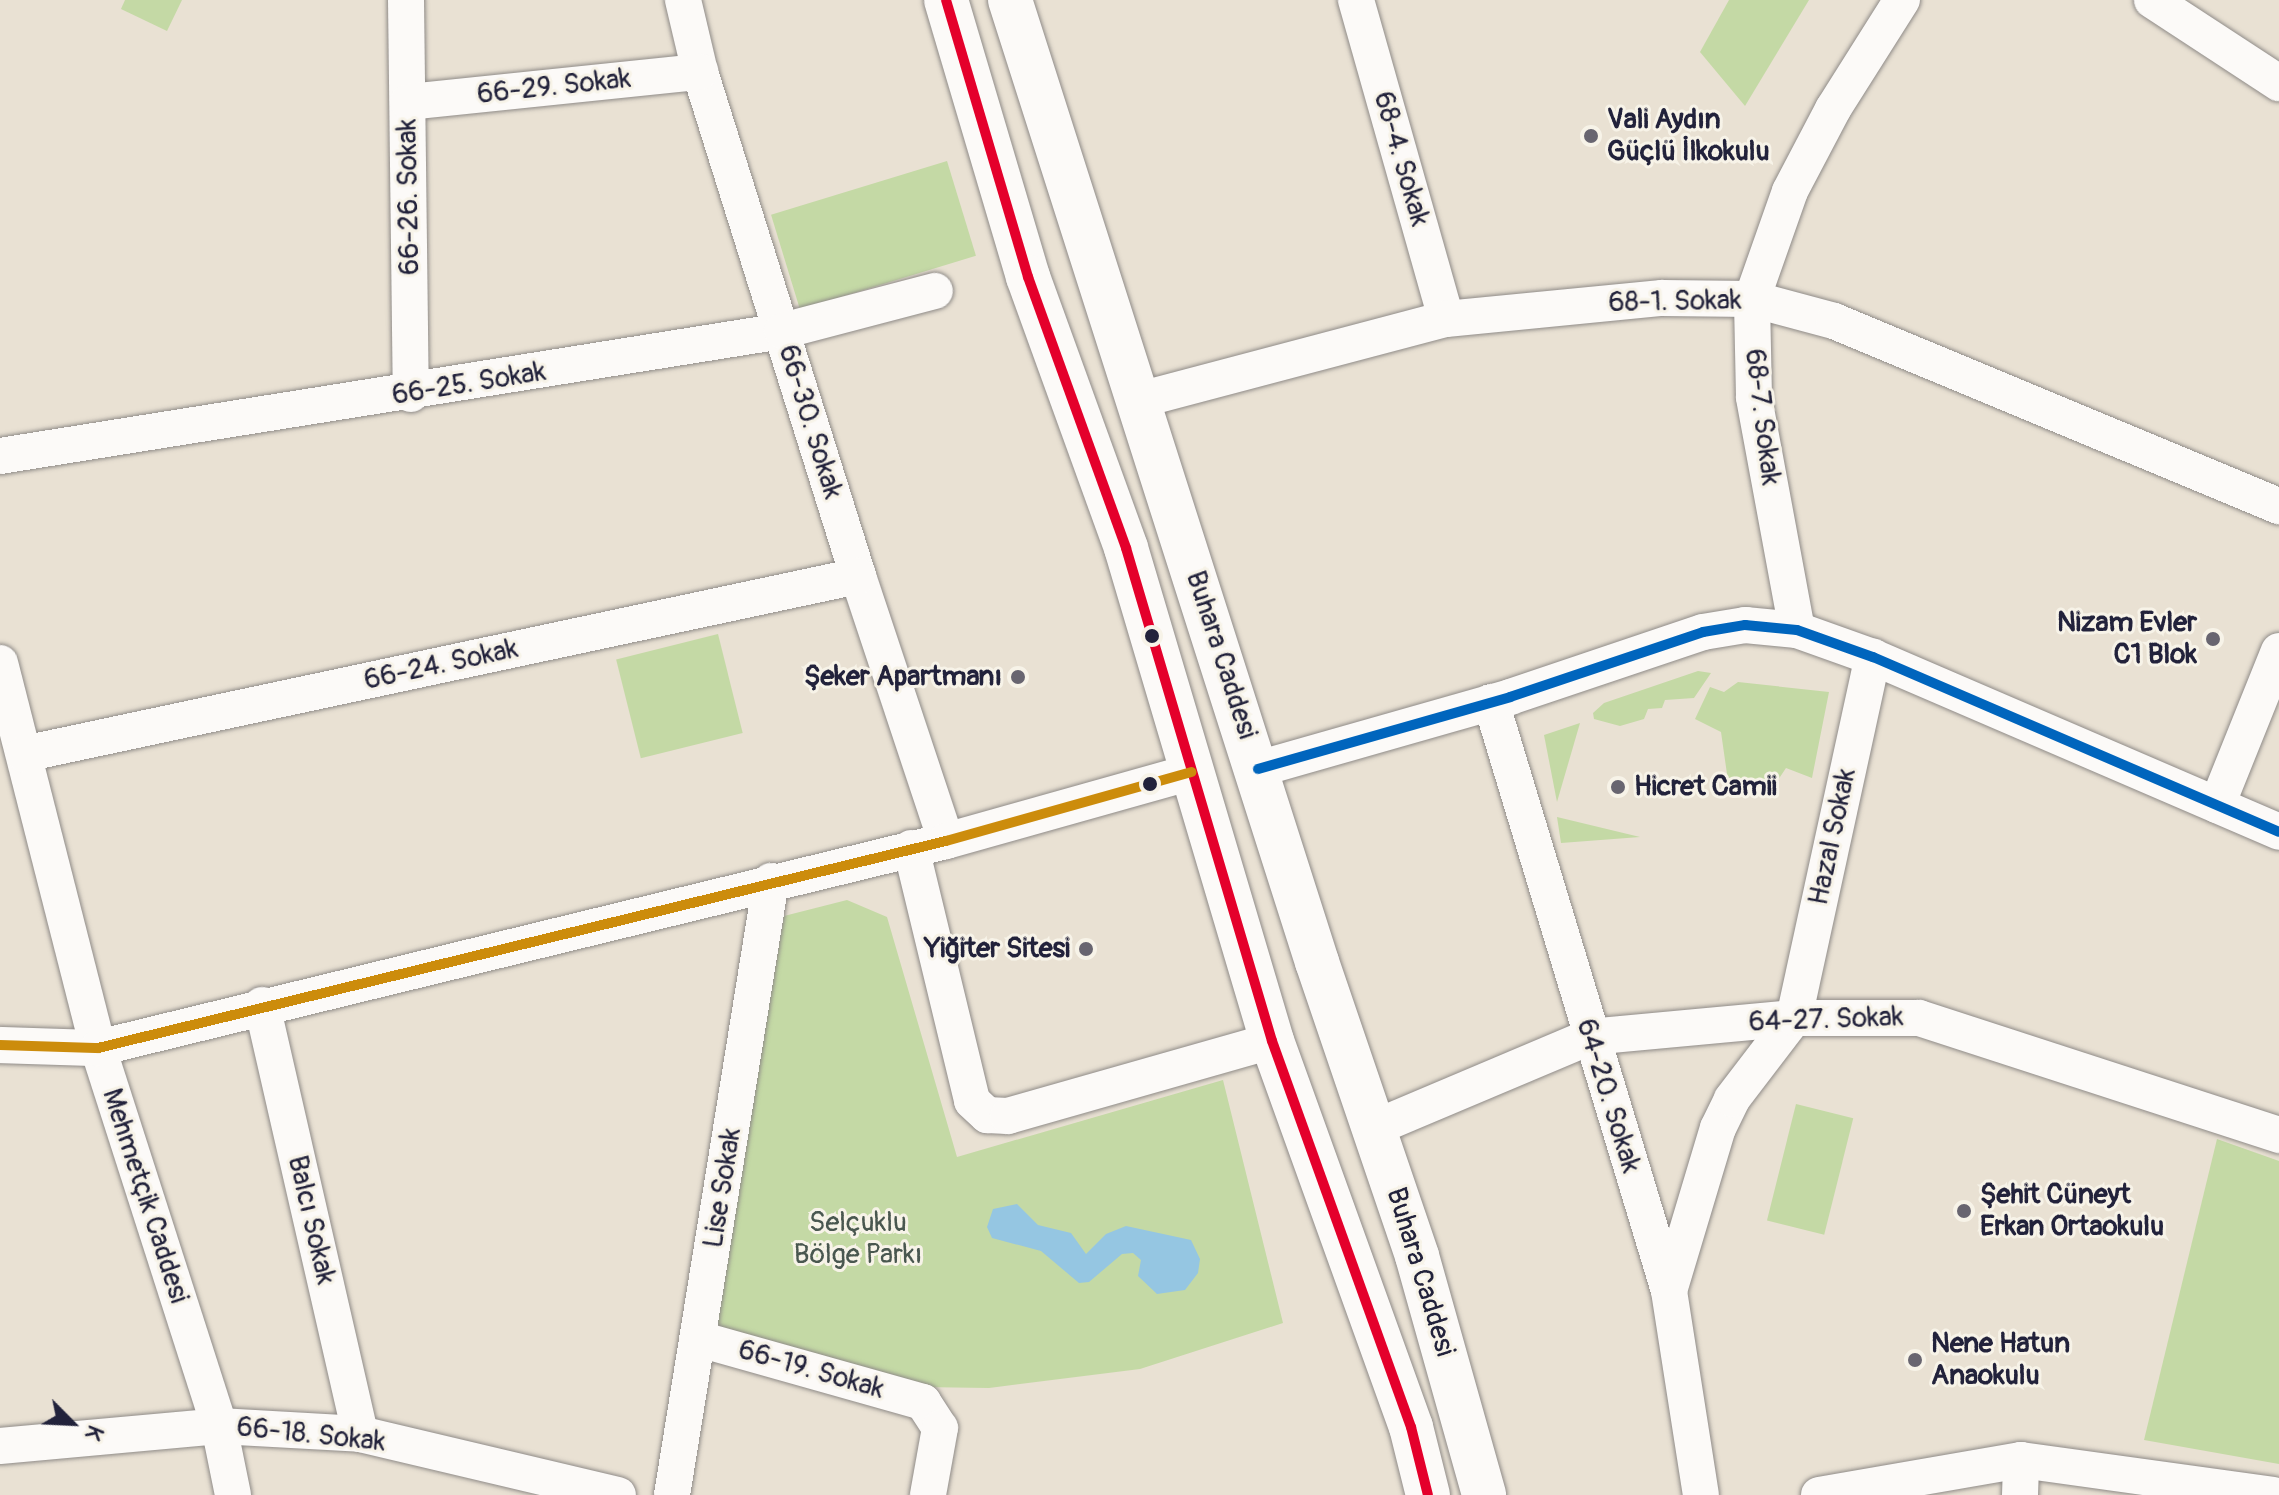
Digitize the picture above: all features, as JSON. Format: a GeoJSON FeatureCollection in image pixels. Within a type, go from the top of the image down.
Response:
{"type":"FeatureCollection","features":[{"type":"Feature","properties":{"kind":"main road","name":"Buhara Caddesi"},"geometry":{"type":"LineString","coordinates":[[946,0],[1025,269],[1126,548],[1272,1041],[1411,1427],[1428,1495]]}},
{"type":"Feature","properties":{"kind":"main road","name":"Buhara Caddesi"},"geometry":{"type":"LineString","coordinates":[[1010,0],[1417,1256],[1484,1495]]}},
{"type":"Feature","properties":{"kind":"street","name":"66-26. Sokak"},"geometry":{"type":"LineString","coordinates":[[406,0],[411,394]]}},
{"type":"Feature","properties":{"kind":"street","name":"66-30. Sokak"},"geometry":{"type":"LineString","coordinates":[[683,0],[700,72],[858,576],[946,841]]}},
{"type":"Feature","properties":{"kind":"street","name":"68-4. Sokak"},"geometry":{"type":"LineString","coordinates":[[1356,0],[1446,319]]}},
{"type":"Feature","properties":{"kind":"street","name":"68-7. Sokak"},"geometry":{"type":"LineString","coordinates":[[1797,630],[1754,397],[1752,299],[1790,191],[1833,109],[1902,0]]}},
{"type":"Feature","properties":{"kind":"street"},"geometry":{"type":"LineString","coordinates":[[2152,0],[2279,83]]}},
{"type":"Feature","properties":{"kind":"street","name":"66-29. Sokak"},"geometry":{"type":"LineString","coordinates":[[408,102],[700,72]]}},
{"type":"Feature","properties":{"kind":"street","name":"66-25. Sokak"},"geometry":{"type":"LineString","coordinates":[[0,456],[411,394],[782,331],[935,291]]}},
{"type":"Feature","properties":{"kind":"street","name":"68-1. Sokak"},"geometry":{"type":"LineString","coordinates":[[1139,400],[1446,319],[1662,298],[1752,299],[1834,321],[2279,506]]}},
{"type":"Feature","properties":{"kind":"street","name":"66-24. Sokak"},"geometry":{"type":"LineString","coordinates":[[24,754],[858,576]]}},
{"type":"Feature","properties":{"kind":"street"},"geometry":{"type":"LineString","coordinates":[[1258,769],[1491,702],[1715,629],[1745,625],[1797,630],[1873,657],[2279,832]]}},
{"type":"Feature","properties":{"kind":"street"},"geometry":{"type":"LineString","coordinates":[[2217,805],[2279,651]]}},
{"type":"Feature","properties":{"kind":"street","name":"Hazal Sokak"},"geometry":{"type":"LineString","coordinates":[[1794,1018],[1873,657]]}},
{"type":"Feature","properties":{"kind":"street","name":"Mehmetçik Caddesi"},"geometry":{"type":"LineString","coordinates":[[0,663],[98,1048],[219,1426],[233,1495]]}},
{"type":"Feature","properties":{"kind":"street","name":"64-20. Sokak"},"geometry":{"type":"LineString","coordinates":[[1491,702],[1589,1037],[1669,1291],[1701,1495]]}},
{"type":"Feature","properties":{"kind":"street"},"geometry":{"type":"LineString","coordinates":[[0,1045],[98,1048],[262,1005],[946,841],[1191,772]]}},
{"type":"Feature","properties":{"kind":"street"},"geometry":{"type":"LineString","coordinates":[[911,848],[972,1101],[987,1115],[1008,1116],[1272,1041]]}},
{"type":"Feature","properties":{"kind":"street","name":"Lise Sokak"},"geometry":{"type":"LineString","coordinates":[[672,1495],[771,881]]}},
{"type":"Feature","properties":{"kind":"street","name":"Balcı Sokak"},"geometry":{"type":"LineString","coordinates":[[262,1005],[360,1434]]}},
{"type":"Feature","properties":{"kind":"street"},"geometry":{"type":"LineString","coordinates":[[1669,1291],[1718,1128],[1732,1099],[1794,1018]]}},
{"type":"Feature","properties":{"kind":"street","name":"64-27. Sokak"},"geometry":{"type":"LineString","coordinates":[[1374,1128],[1589,1037],[1794,1018],[1919,1018],[2279,1135]]}},
{"type":"Feature","properties":{"kind":"street","name":"66-19. Sokak"},"geometry":{"type":"LineString","coordinates":[[699,1339],[923,1402],[940,1428],[928,1495]]}},
{"type":"Feature","properties":{"kind":"street","name":"66-18. Sokak"},"geometry":{"type":"LineString","coordinates":[[0,1446],[219,1426],[360,1434],[606,1494]]}},
{"type":"Feature","properties":{"kind":"street"},"geometry":{"type":"LineString","coordinates":[[1819,1495],[2021,1478],[2273,1495]]}},
{"type":"Feature","properties":{"kind":"green space"},"geometry":{"type":"Polygon","coordinates":[[[125,0],[182,0],[167,31],[121,9],[125,0]]]}},
{"type":"Feature","properties":{"kind":"green space"},"geometry":{"type":"Polygon","coordinates":[[[1729,0],[1809,0],[1745,106],[1700,52],[1729,0]]]}},
{"type":"Feature","properties":{"kind":"green space"},"geometry":{"type":"Polygon","coordinates":[[[947,161],[976,256],[800,309],[771,215],[947,161]]]}},
{"type":"Feature","properties":{"kind":"green space"},"geometry":{"type":"Polygon","coordinates":[[[718,634],[743,733],[641,758],[616,659],[718,634]]]}},
{"type":"Feature","properties":{"kind":"green space"},"geometry":{"type":"Polygon","coordinates":[[[1698,671],[1711,673],[1694,698],[1665,700],[1662,708],[1648,709],[1644,719],[1620,726],[1594,719],[1593,713],[1604,703],[1698,671]]]}},
{"type":"Feature","properties":{"kind":"green space"},"geometry":{"type":"Polygon","coordinates":[[[1738,682],[1829,692],[1812,778],[1786,768],[1778,780],[1728,781],[1721,732],[1695,719],[1710,687],[1724,692],[1738,682]]]}},
{"type":"Feature","properties":{"kind":"green space"},"geometry":{"type":"Polygon","coordinates":[[[1580,723],[1557,802],[1544,735],[1580,723]]]}},
{"type":"Feature","properties":{"kind":"green space"},"geometry":{"type":"Polygon","coordinates":[[[1557,817],[1640,837],[1561,843],[1557,817]]]}},
{"type":"Feature","properties":{"kind":"green space","name":"Selçuklu Bölge Parkı"},"geometry":{"type":"Polygon","coordinates":[[[847,900],[887,917],[957,1157],[1223,1080],[1283,1323],[1140,1369],[989,1388],[920,1387],[712,1335],[784,916],[847,900]]]}},
{"type":"Feature","properties":{"kind":"green space"},"geometry":{"type":"Polygon","coordinates":[[[1796,1104],[1853,1118],[1824,1235],[1767,1220],[1796,1104]]]}},
{"type":"Feature","properties":{"kind":"green space"},"geometry":{"type":"Polygon","coordinates":[[[2217,1139],[2279,1161],[2279,1464],[2144,1440],[2217,1139]]]}},
{"type":"Feature","properties":{"kind":"water"},"geometry":{"type":"Polygon","coordinates":[[[1017,1204],[1038,1225],[1071,1233],[1086,1254],[1106,1234],[1126,1226],[1191,1240],[1200,1259],[1198,1273],[1185,1290],[1157,1294],[1138,1276],[1141,1260],[1133,1253],[1122,1254],[1089,1282],[1079,1283],[1041,1251],[992,1238],[987,1227],[993,1209],[1017,1204]]]}},
{"type":"Feature","properties":{"kind":"transit line"},"geometry":{"type":"LineString","coordinates":[[946,0],[1028,277],[1126,548],[1272,1041],[1411,1427],[1428,1495]]}},
{"type":"Feature","properties":{"kind":"transit line"},"geometry":{"type":"LineString","coordinates":[[1258,769],[1510,697],[1703,632],[1745,625],[1797,630],[1873,657],[2279,832]]}},
{"type":"Feature","properties":{"kind":"transit line"},"geometry":{"type":"LineString","coordinates":[[0,1045],[98,1048],[946,841],[1191,772]]}},
{"type":"Feature","properties":{"kind":"place","name":"Vali Aydın Güçlü İlkokulu"},"geometry":{"type":"Point","coordinates":[1591,136]}},
{"type":"Feature","properties":{"kind":"place","name":"Nizam Evler C1 Blok"},"geometry":{"type":"Point","coordinates":[2213,639]}},
{"type":"Feature","properties":{"kind":"place","name":"Şeker Apartmanı"},"geometry":{"type":"Point","coordinates":[1018,677]}},
{"type":"Feature","properties":{"kind":"place","name":"Hicret Camii"},"geometry":{"type":"Point","coordinates":[1618,787]}},
{"type":"Feature","properties":{"kind":"place","name":"Yiğiter Sitesi"},"geometry":{"type":"Point","coordinates":[1086,949]}},
{"type":"Feature","properties":{"kind":"place","name":"Şehit Cüneyt Erkan Ortaokulu"},"geometry":{"type":"Point","coordinates":[1964,1211]}},
{"type":"Feature","properties":{"kind":"place","name":"Nene Hatun Anaokulu"},"geometry":{"type":"Point","coordinates":[1915,1360]}}]}
